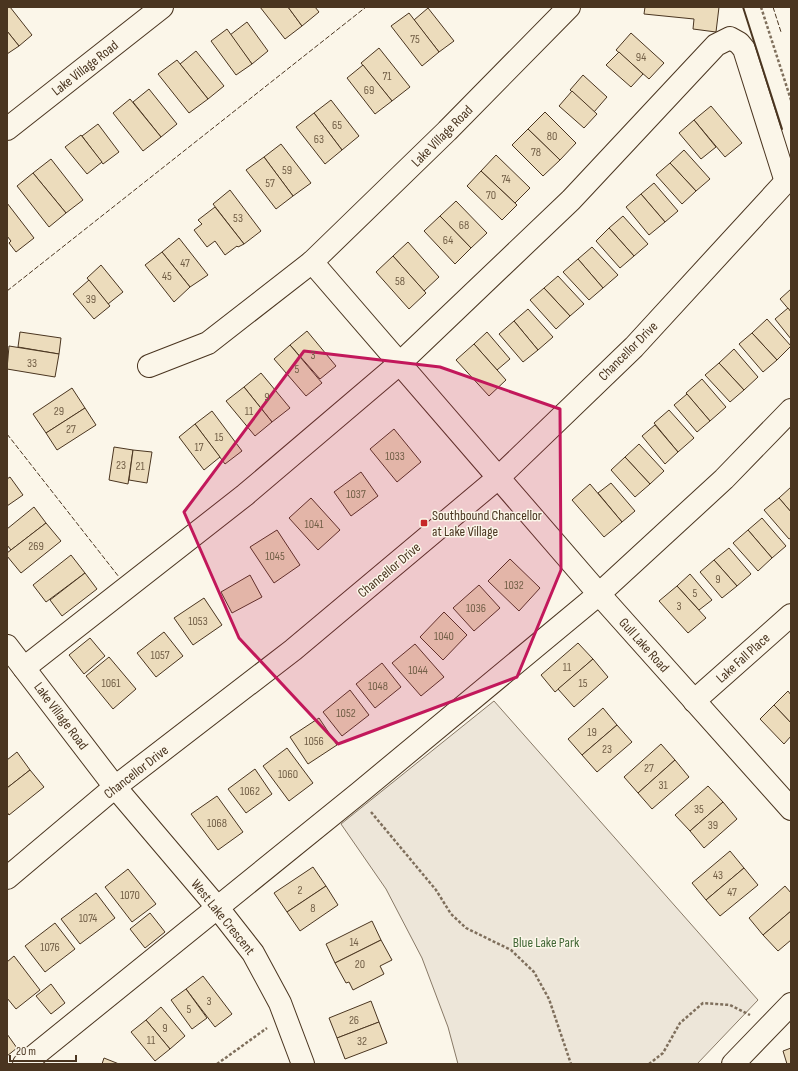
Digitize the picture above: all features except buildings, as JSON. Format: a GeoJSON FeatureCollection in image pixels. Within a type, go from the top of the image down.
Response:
{"type":"FeatureCollection","features":[{"type":"Feature","properties":{"kind":"street","name":"Lake Village Road"},"geometry":{"type":"LineString","coordinates":[[7,129],[162,7]]}},
{"type":"Feature","properties":{"kind":"street","name":"Lake Village Road"},"geometry":{"type":"LineString","coordinates":[[149,366],[208,343],[312,262],[447,132],[569,7]]}},
{"type":"Feature","properties":{"kind":"street"},"geometry":{"type":"LineString","coordinates":[[24,668],[245,494],[399,364],[571,200],[716,45],[730,38],[740,43],[744,49],[788,179]]}},
{"type":"Feature","properties":{"kind":"street","name":"Chancellor Drive"},"geometry":{"type":"LineString","coordinates":[[7,878],[116,787],[293,650],[498,478],[634,347],[788,179]]}},
{"type":"Feature","properties":{"kind":"street"},"geometry":{"type":"LineString","coordinates":[[312,262],[498,478]]}},
{"type":"Feature","properties":{"kind":"street"},"geometry":{"type":"LineString","coordinates":[[24,1064],[358,794],[599,594],[724,478],[791,410]]}},
{"type":"Feature","properties":{"kind":"street","name":"Gull Lake Road"},"geometry":{"type":"LineString","coordinates":[[498,478],[599,594],[791,809]]}},
{"type":"Feature","properties":{"kind":"street","name":"Lake Fall Place"},"geometry":{"type":"LineString","coordinates":[[694,701],[791,615]]}},
{"type":"Feature","properties":{"kind":"street","name":"Lake Village Road"},"geometry":{"type":"LineString","coordinates":[[7,646],[116,787]]}},
{"type":"Feature","properties":{"kind":"street","name":"West Lake Crescent"},"geometry":{"type":"LineString","coordinates":[[116,787],[254,952],[285,1014],[303,1064]]}},
{"type":"Feature","properties":{"kind":"street"},"geometry":{"type":"LineString","coordinates":[[743,1059],[769,1027],[791,1004]]}},
{"type":"Feature","properties":{"kind":"path"},"geometry":{"type":"LineString","coordinates":[[761,7],[791,100]]}},
{"type":"Feature","properties":{"kind":"path"},"geometry":{"type":"LineString","coordinates":[[358,794],[366,806],[436,890],[451,914],[466,928],[511,950],[534,972],[549,999],[571,1064]]}},
{"type":"Feature","properties":{"kind":"path"},"geometry":{"type":"LineString","coordinates":[[649,1064],[663,1053],[680,1023],[703,1003],[730,1005],[753,1016],[769,1027]]}},
{"type":"Feature","properties":{"kind":"path"},"geometry":{"type":"LineString","coordinates":[[217,1064],[285,1014]]}},
{"type":"Feature","properties":{"kind":"highlighted area"},"geometry":{"type":"Polygon","coordinates":[[[304,351],[440,367],[560,409],[561,570],[517,677],[338,744],[239,638],[184,512],[304,351]]]}},
{"type":"Feature","properties":{"kind":"green space","name":"Blue Lake Park"},"geometry":{"type":"Polygon","coordinates":[[[494,701],[758,1000],[697,1064],[458,1064],[448,1027],[422,958],[386,889],[341,824],[494,701]]]}},
{"type":"Feature","properties":{"kind":"fence"},"geometry":{"type":"LineString","coordinates":[[7,291],[366,7]]}},
{"type":"Feature","properties":{"kind":"fence"},"geometry":{"type":"LineString","coordinates":[[773,7],[781,32]]}},
{"type":"Feature","properties":{"kind":"fence"},"geometry":{"type":"LineString","coordinates":[[7,434],[119,577]]}},
{"type":"Feature","properties":{"kind":"wall"},"geometry":{"type":"LineString","coordinates":[[743,7],[782,129]]}},
{"type":"Feature","properties":{"kind":"place","name":"Southbound Chancellor at Lake Village"},"geometry":{"type":"Point","coordinates":[424,523]}}]}
